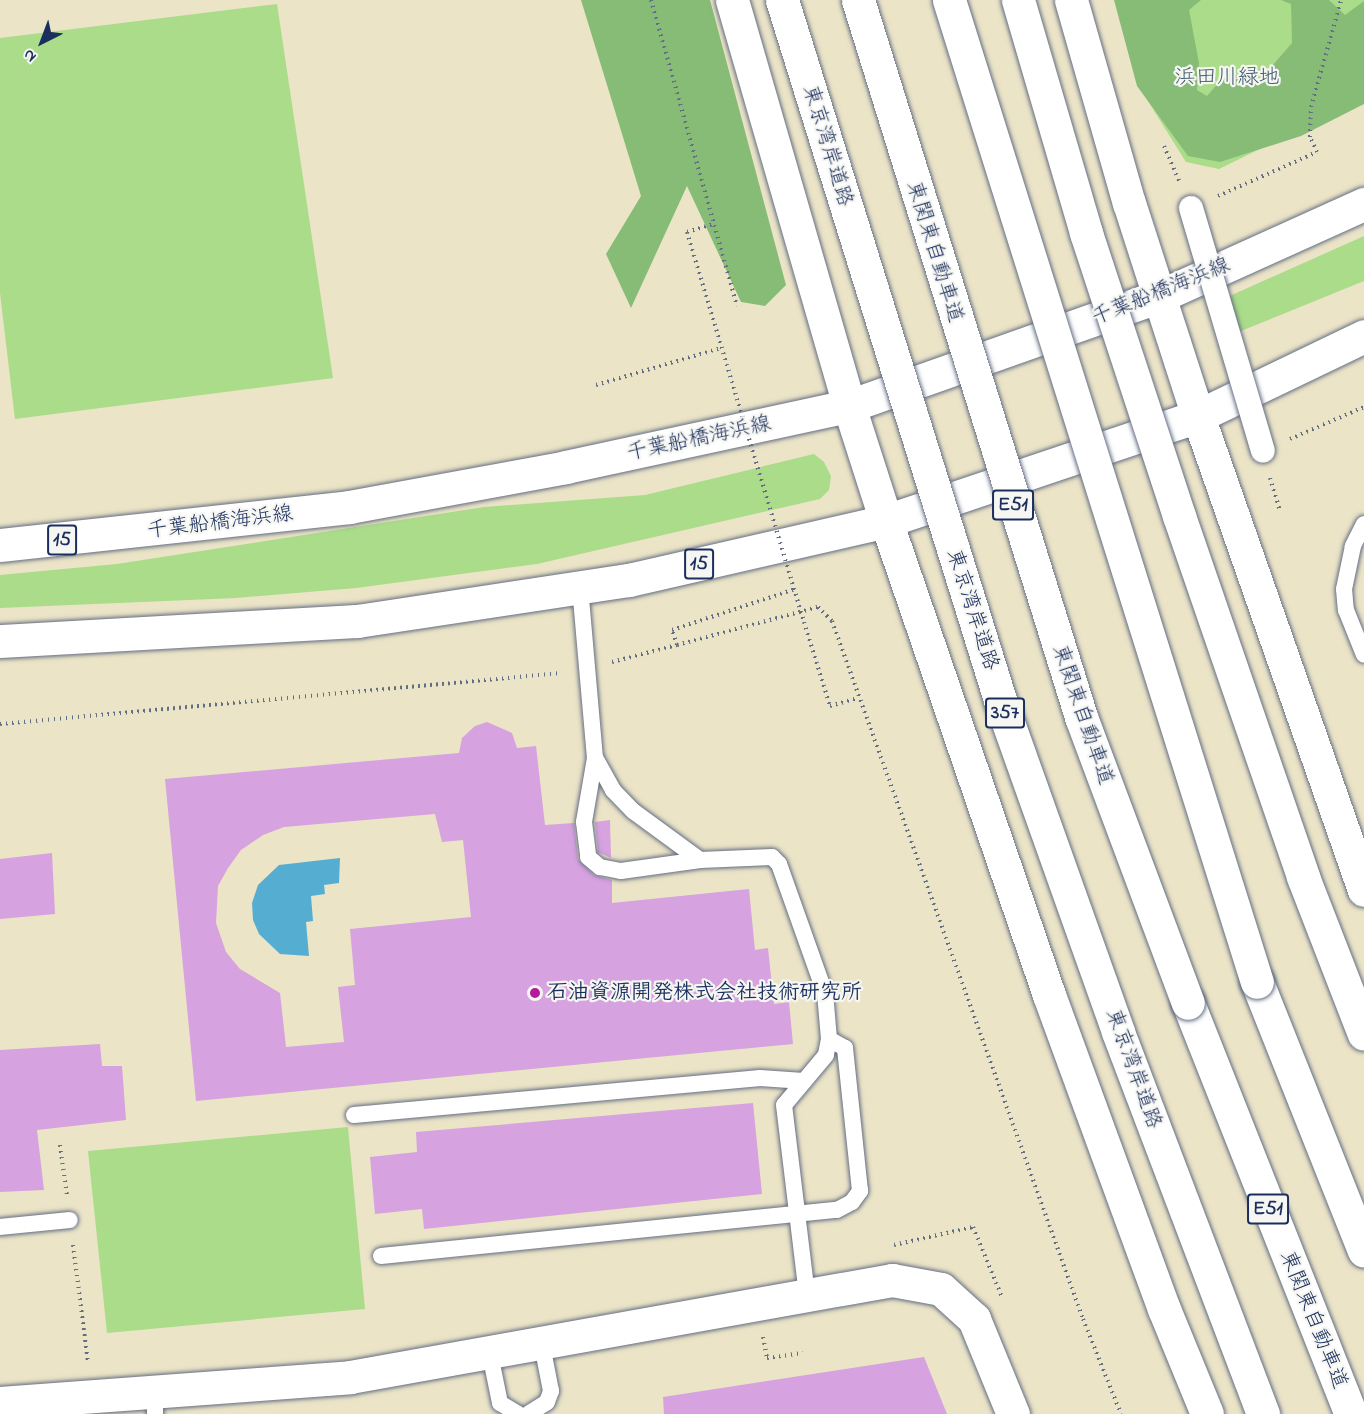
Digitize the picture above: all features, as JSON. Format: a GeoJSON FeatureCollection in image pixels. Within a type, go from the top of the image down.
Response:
{"type":"FeatureCollection","features":[{"type":"Feature","properties":{"kind":"main road"},"geometry":{"type":"LineString","coordinates":[[732,0],[849,406],[886,521],[1049,995],[1160,1297],[1207,1414]]}},
{"type":"Feature","properties":{"kind":"main road","name":"東京湾岸道路"},"geometry":{"type":"LineString","coordinates":[[782,0],[1000,700],[1118,1032],[1263,1414]]}},
{"type":"Feature","properties":{"kind":"main road","name":"東関東自動車道"},"geometry":{"type":"LineString","coordinates":[[858,0],[1081,717],[1260,1189],[1351,1414]]}},
{"type":"Feature","properties":{"kind":"main road"},"geometry":{"type":"LineString","coordinates":[[949,0],[1079,425],[1257,982],[1364,1251]]}},
{"type":"Feature","properties":{"kind":"main road"},"geometry":{"type":"LineString","coordinates":[[1018,0],[1086,233],[1179,516],[1303,877],[1364,1034]]}},
{"type":"Feature","properties":{"kind":"main road"},"geometry":{"type":"LineString","coordinates":[[1071,0],[1198,416],[1364,890]]}},
{"type":"Feature","properties":{"kind":"main road","name":"千葉船橋海浜線"},"geometry":{"type":"LineString","coordinates":[[0,545],[124,535],[350,507],[566,467],[849,406],[1160,296],[1364,204]]}},
{"type":"Feature","properties":{"kind":"main road","name":"15"},"geometry":{"type":"LineString","coordinates":[[0,641],[357,621],[629,580],[886,521],[1198,416],[1364,336]]}},
{"type":"Feature","properties":{"kind":"main road"},"geometry":{"type":"LineString","coordinates":[[0,1403],[155,1403],[351,1377],[542,1345],[892,1280],[941,1289],[974,1319],[1013,1414]]}},
{"type":"Feature","properties":{"kind":"street"},"geometry":{"type":"LineString","coordinates":[[1191,208],[1263,451]]}},
{"type":"Feature","properties":{"kind":"lane"},"geometry":{"type":"LineString","coordinates":[[1364,524],[1353,546],[1344,589],[1346,610],[1364,655]]}},
{"type":"Feature","properties":{"kind":"lane"},"geometry":{"type":"LineString","coordinates":[[580,587],[595,758],[584,822],[590,860],[600,867],[621,871],[699,860],[772,857],[779,864],[825,993],[829,1039],[826,1055],[784,1105],[795,1214],[807,1296]]}},
{"type":"Feature","properties":{"kind":"lane"},"geometry":{"type":"LineString","coordinates":[[595,758],[613,790],[633,811],[699,860]]}},
{"type":"Feature","properties":{"kind":"lane"},"geometry":{"type":"LineString","coordinates":[[381,1256],[837,1210],[852,1202],[860,1191],[845,1048],[829,1039]]}},
{"type":"Feature","properties":{"kind":"lane"},"geometry":{"type":"LineString","coordinates":[[354,1115],[760,1078],[804,1081]]}},
{"type":"Feature","properties":{"kind":"lane"},"geometry":{"type":"LineString","coordinates":[[0,1227],[70,1220]]}},
{"type":"Feature","properties":{"kind":"lane"},"geometry":{"type":"LineString","coordinates":[[528,1414],[547,1402],[551,1390],[542,1345]]}},
{"type":"Feature","properties":{"kind":"lane"},"geometry":{"type":"LineString","coordinates":[[490,1354],[500,1403],[518,1414]]}},
{"type":"Feature","properties":{"kind":"path"},"geometry":{"type":"LineString","coordinates":[[651,0],[737,306]]}},
{"type":"Feature","properties":{"kind":"path"},"geometry":{"type":"LineString","coordinates":[[1164,146],[1191,208],[1317,152],[1310,137],[1311,107],[1341,0]]}},
{"type":"Feature","properties":{"kind":"path"},"geometry":{"type":"LineString","coordinates":[[714,224],[687,232],[804,622],[830,706],[858,698]]}},
{"type":"Feature","properties":{"kind":"path"},"geometry":{"type":"LineString","coordinates":[[596,385],[721,348]]}},
{"type":"Feature","properties":{"kind":"path"},"geometry":{"type":"LineString","coordinates":[[1263,451],[1364,407]]}},
{"type":"Feature","properties":{"kind":"path"},"geometry":{"type":"LineString","coordinates":[[677,645],[672,630],[795,589]]}},
{"type":"Feature","properties":{"kind":"path"},"geometry":{"type":"LineString","coordinates":[[606,663],[818,607],[832,621],[858,698],[1121,1414]]}},
{"type":"Feature","properties":{"kind":"path"},"geometry":{"type":"LineString","coordinates":[[0,724],[565,673]]}},
{"type":"Feature","properties":{"kind":"path"},"geometry":{"type":"LineString","coordinates":[[85,1333],[89,1366]]}},
{"type":"Feature","properties":{"kind":"path"},"geometry":{"type":"LineString","coordinates":[[763,1336],[766,1358],[803,1353]]}},
{"type":"Feature","properties":{"kind":"green space"},"geometry":{"type":"Polygon","coordinates":[[[581,0],[710,0],[786,285],[765,306],[741,302],[687,186],[631,308],[606,254],[641,196],[581,0]]]}},
{"type":"Feature","properties":{"kind":"green space","name":"浜田川緑地"},"geometry":{"type":"Polygon","coordinates":[[[1114,0],[1201,0],[1189,10],[1199,63],[1197,90],[1207,96],[1227,73],[1259,81],[1292,43],[1291,4],[1281,0],[1329,0],[1345,15],[1364,1],[1364,104],[1301,136],[1220,162],[1188,156],[1137,86],[1114,0]]]}},
{"type":"Feature","properties":{"kind":"green space","name":"浜田川緑地"},"geometry":{"type":"Polygon","coordinates":[[[1119,0],[1364,0],[1364,98],[1219,169],[1186,162],[1146,98],[1119,0]]]}},
{"type":"Feature","properties":{"kind":"green space"},"geometry":{"type":"Polygon","coordinates":[[[277,4],[333,378],[15,419],[0,293],[0,38],[277,4]]]}},
{"type":"Feature","properties":{"kind":"green space"},"geometry":{"type":"Polygon","coordinates":[[[1364,236],[1364,281],[1236,333],[1223,299],[1364,236]]]}},
{"type":"Feature","properties":{"kind":"green space"},"geometry":{"type":"Polygon","coordinates":[[[814,454],[824,462],[831,476],[829,490],[820,499],[537,564],[356,588],[236,598],[0,608],[0,575],[117,564],[484,507],[645,495],[814,454]]]}},
{"type":"Feature","properties":{"kind":"green space"},"geometry":{"type":"Polygon","coordinates":[[[348,1127],[365,1309],[107,1333],[88,1151],[348,1127]]]}},
{"type":"Feature","properties":{"kind":"water"},"geometry":{"type":"Polygon","coordinates":[[[340,858],[339,883],[324,885],[325,894],[311,896],[313,921],[306,922],[309,956],[280,954],[259,934],[253,920],[252,903],[258,885],[279,865],[340,858]]]}},
{"type":"Feature","properties":{"kind":"building"},"geometry":{"type":"Polygon","coordinates":[[[487,722],[512,733],[517,748],[536,746],[545,825],[574,823],[578,859],[594,875],[612,880],[612,903],[749,889],[755,950],[768,948],[774,1004],[789,1002],[793,1044],[196,1101],[165,779],[459,753],[462,738],[475,726],[487,722]],[[435,814],[284,827],[263,835],[241,850],[218,886],[216,923],[226,952],[240,969],[280,993],[286,1047],[344,1042],[338,987],[355,985],[350,929],[471,917],[463,840],[442,842],[435,814]]]}},
{"type":"Feature","properties":{"kind":"building"},"geometry":{"type":"Polygon","coordinates":[[[610,820],[611,858],[598,852],[595,822],[610,820]]]}},
{"type":"Feature","properties":{"kind":"building"},"geometry":{"type":"Polygon","coordinates":[[[52,853],[55,914],[0,919],[0,859],[52,853]]]}},
{"type":"Feature","properties":{"kind":"building"},"geometry":{"type":"Polygon","coordinates":[[[100,1044],[102,1066],[122,1066],[126,1120],[37,1130],[44,1190],[0,1192],[0,1050],[100,1044]]]}},
{"type":"Feature","properties":{"kind":"building"},"geometry":{"type":"Polygon","coordinates":[[[753,1103],[762,1194],[424,1229],[422,1209],[375,1214],[370,1157],[417,1152],[416,1132],[753,1103]]]}},
{"type":"Feature","properties":{"kind":"building"},"geometry":{"type":"Polygon","coordinates":[[[924,1357],[947,1414],[664,1414],[663,1397],[924,1357]]]}},
{"type":"Feature","properties":{"kind":"place","name":"石油資源開発株式会社技術研究所"},"geometry":{"type":"Point","coordinates":[535,993]}}]}
